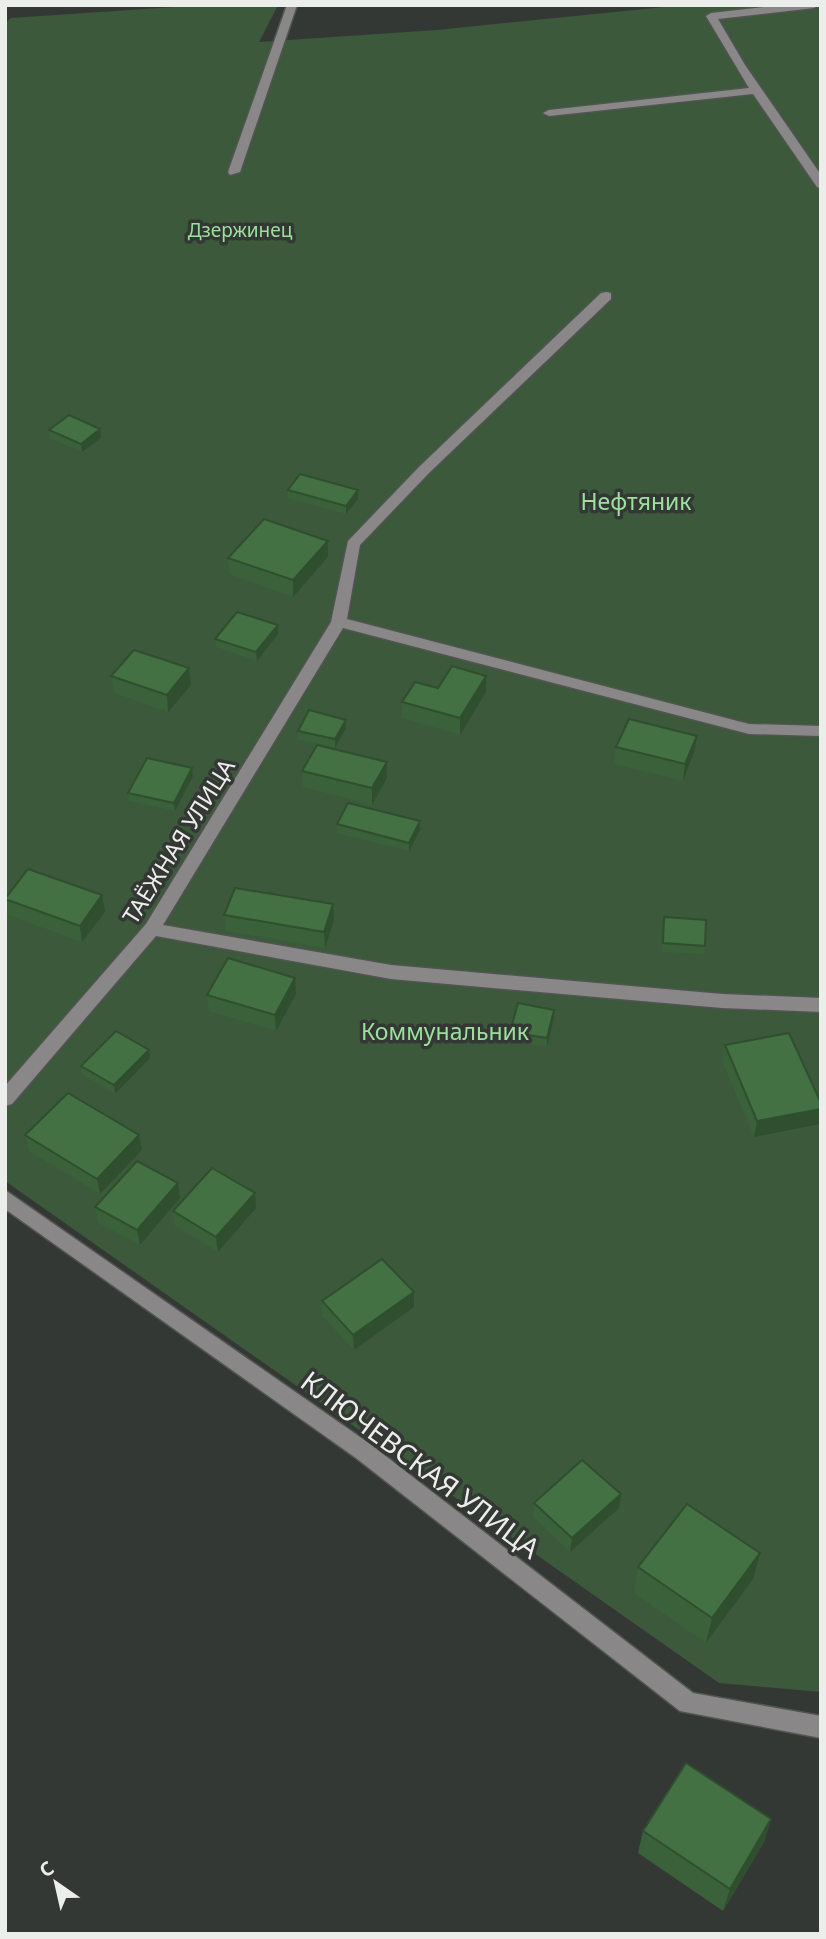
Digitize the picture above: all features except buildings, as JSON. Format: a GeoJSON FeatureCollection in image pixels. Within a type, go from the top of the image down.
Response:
{"type":"FeatureCollection","features":[{"type":"Feature","properties":{"kind":"street"},"geometry":{"type":"LineString","coordinates":[[233,172],[292,5]]}},
{"type":"Feature","properties":{"kind":"street"},"geometry":{"type":"LineString","coordinates":[[814,5],[711,16],[739,65],[821,184]]}},
{"type":"Feature","properties":{"kind":"street"},"geometry":{"type":"LineString","coordinates":[[549,113],[758,90]]}},
{"type":"Feature","properties":{"kind":"street"},"geometry":{"type":"LineString","coordinates":[[606,296],[424,470],[353,544],[339,622],[749,729],[821,731]]}},
{"type":"Feature","properties":{"kind":"street","name":"ТАЁЖНАЯ УЛИЦА"},"geometry":{"type":"LineString","coordinates":[[5,1100],[152,929],[339,622]]}},
{"type":"Feature","properties":{"kind":"street"},"geometry":{"type":"LineString","coordinates":[[152,929],[391,972],[722,1001],[821,1005]]}},
{"type":"Feature","properties":{"kind":"street","name":"КЛЮЧЕВСКАЯ УЛИЦА"},"geometry":{"type":"LineString","coordinates":[[5,1198],[363,1451],[688,1703],[821,1727]]}},
{"type":"Feature","properties":{"kind":"green space","name":"Коммунальник"},"geometry":{"type":"Polygon","coordinates":[[[204,5],[278,5],[259,42],[437,30],[684,5],[821,5],[821,1692],[719,1683],[5,1181],[5,23],[11,18],[204,5]]]}},
{"type":"Feature","properties":{"kind":"park label","name":"Дзержинец"},"geometry":{"type":"Point","coordinates":[240,230]}},
{"type":"Feature","properties":{"kind":"park label","name":"Нефтяник"},"geometry":{"type":"Point","coordinates":[636,501]}}]}
